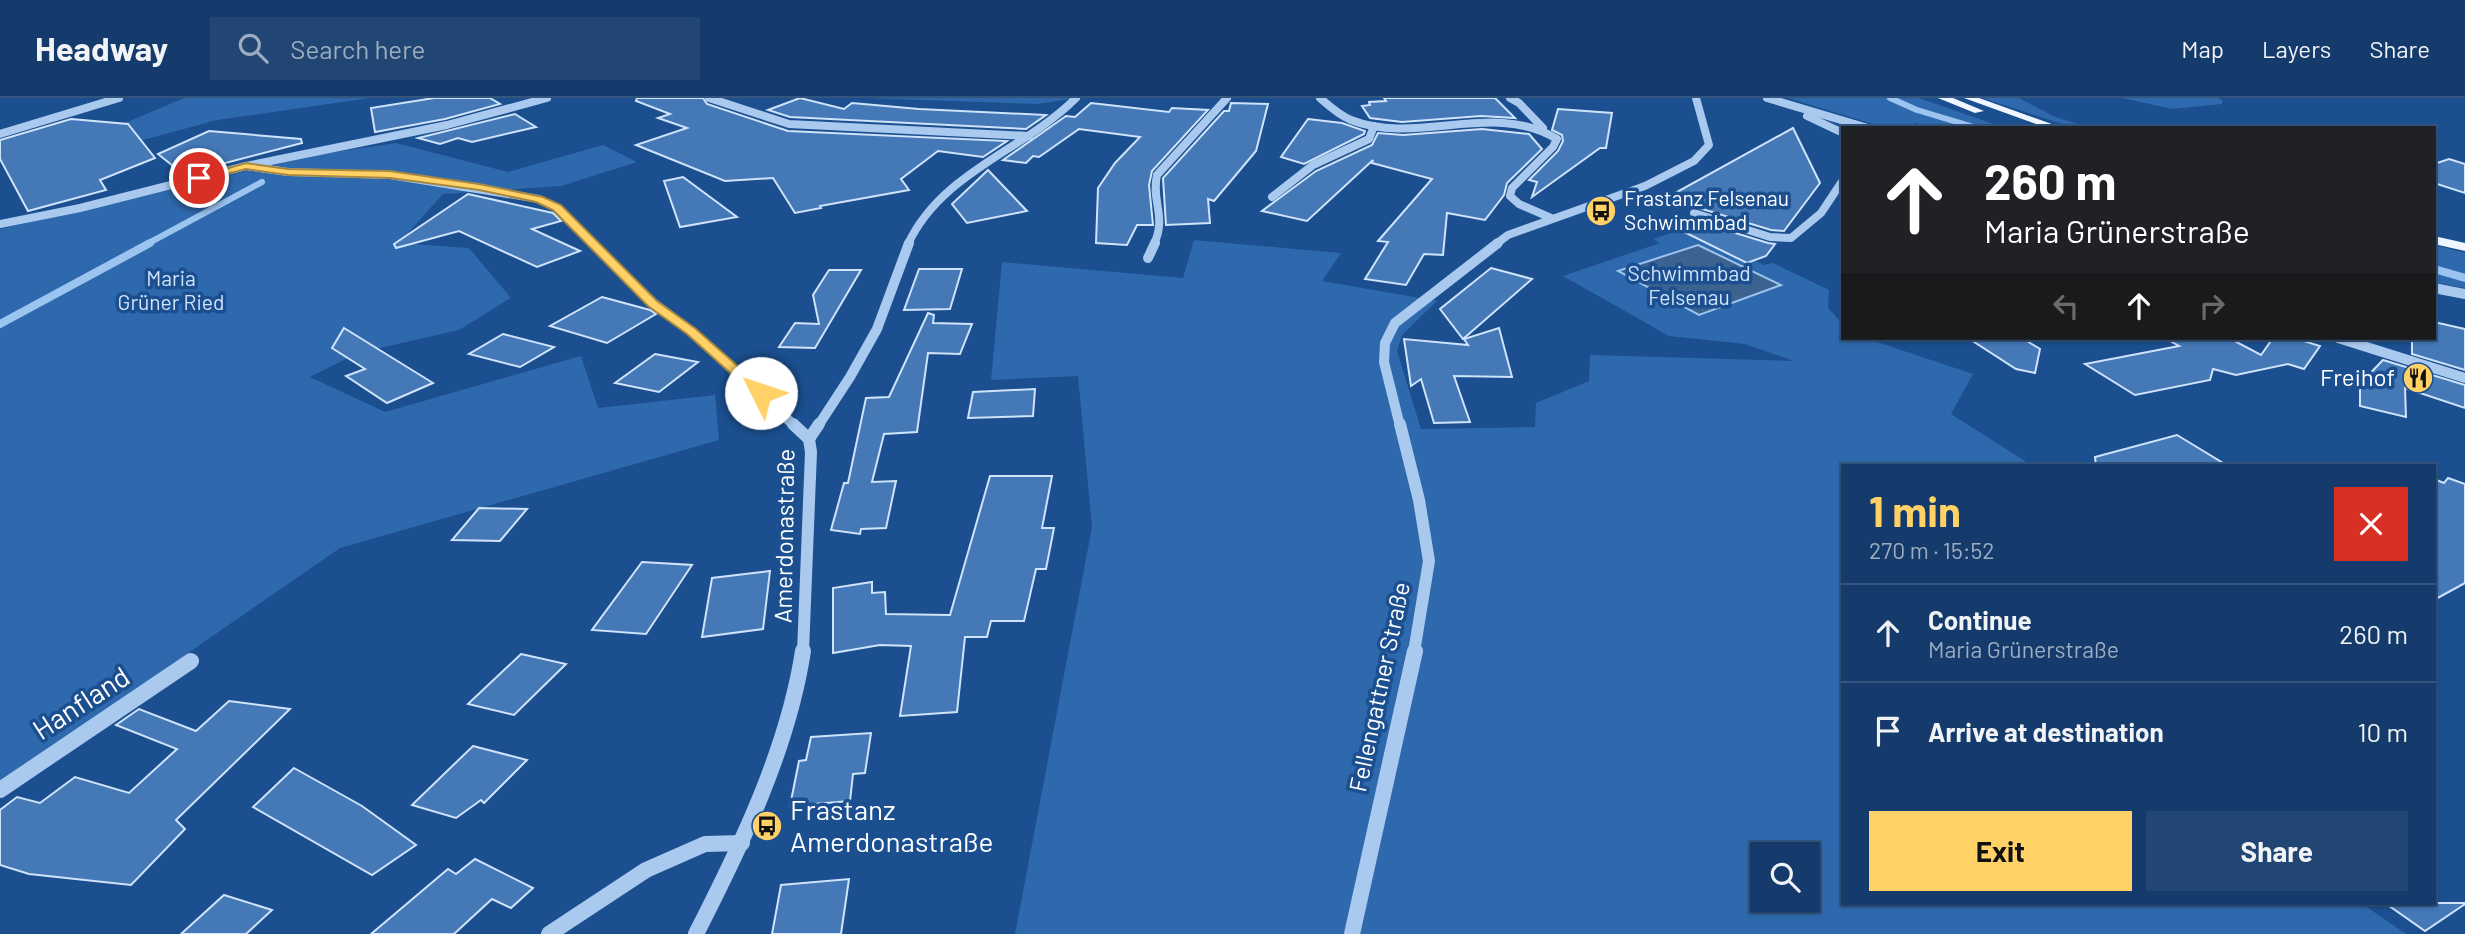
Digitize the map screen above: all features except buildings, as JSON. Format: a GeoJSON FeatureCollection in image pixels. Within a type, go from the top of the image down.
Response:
{"type":"FeatureCollection","features":[{"type":"Feature","properties":{"kind":"main road"},"geometry":{"type":"LineString","coordinates":[[1942,98],[2022,126]]}},
{"type":"Feature","properties":{"kind":"main road"},"geometry":{"type":"LineString","coordinates":[[1969,98],[2052,126]]}},
{"type":"Feature","properties":{"kind":"main road"},"geometry":{"type":"LineString","coordinates":[[2436,228],[2465,234]]}},
{"type":"Feature","properties":{"kind":"main road"},"geometry":{"type":"LineString","coordinates":[[2436,240],[2465,247]]}},
{"type":"Feature","properties":{"kind":"street"},"geometry":{"type":"LineString","coordinates":[[0,134],[119,98]]}},
{"type":"Feature","properties":{"kind":"street"},"geometry":{"type":"LineString","coordinates":[[0,224],[80,208],[246,166],[447,125],[547,98]]}},
{"type":"Feature","properties":{"kind":"street"},"geometry":{"type":"LineString","coordinates":[[709,98],[789,124],[1030,136]]}},
{"type":"Feature","properties":{"kind":"street"},"geometry":{"type":"LineString","coordinates":[[809,439],[838,400],[883,316],[900,259],[918,227],[948,192],[974,170],[1030,136],[1076,98]]}},
{"type":"Feature","properties":{"kind":"street"},"geometry":{"type":"LineString","coordinates":[[1149,258],[1161,229],[1155,184],[1157,175],[1227,98]]}},
{"type":"Feature","properties":{"kind":"street"},"geometry":{"type":"LineString","coordinates":[[1320,98],[1349,120],[1374,126],[1508,123],[1543,128]]}},
{"type":"Feature","properties":{"kind":"street"},"geometry":{"type":"LineString","coordinates":[[1510,98],[1519,103],[1557,139],[1553,147],[1512,188],[1510,196],[1519,204],[1551,218]]}},
{"type":"Feature","properties":{"kind":"street","name":"Fellengattner Straße"},"geometry":{"type":"LineString","coordinates":[[1352,934],[1421,622],[1429,561],[1419,500],[1384,362],[1385,343],[1395,323],[1508,235],[1645,186],[1694,161],[1709,145],[1696,98]]}},
{"type":"Feature","properties":{"kind":"street"},"geometry":{"type":"LineString","coordinates":[[1767,98],[1861,126]]}},
{"type":"Feature","properties":{"kind":"street"},"geometry":{"type":"LineString","coordinates":[[1789,104],[1841,132]]}},
{"type":"Feature","properties":{"kind":"street"},"geometry":{"type":"LineString","coordinates":[[1272,197],[1313,165],[1369,139],[1374,126]]}},
{"type":"Feature","properties":{"kind":"street","name":"Amerdonastraße"},"geometry":{"type":"LineString","coordinates":[[246,166],[288,172],[390,175],[539,199],[557,208],[653,303],[692,332],[809,439],[811,452],[804,646],[799,679],[792,707],[742,843],[696,934]]}},
{"type":"Feature","properties":{"kind":"street"},"geometry":{"type":"LineString","coordinates":[[1694,213],[1770,237],[1791,238],[1821,214],[1841,183]]}},
{"type":"Feature","properties":{"kind":"street"},"geometry":{"type":"LineString","coordinates":[[2436,288],[2465,294]]}},
{"type":"Feature","properties":{"kind":"street"},"geometry":{"type":"LineString","coordinates":[[2344,340],[2465,378]]}},
{"type":"Feature","properties":{"kind":"street","name":"Hanfland"},"geometry":{"type":"LineString","coordinates":[[0,790],[191,661]]}},
{"type":"Feature","properties":{"kind":"street"},"geometry":{"type":"LineString","coordinates":[[549,934],[646,870],[705,844],[742,843]]}},
{"type":"Feature","properties":{"kind":"green space"},"geometry":{"type":"Polygon","coordinates":[[[184,98],[370,98],[217,120],[84,156],[57,152],[184,98]]]}},
{"type":"Feature","properties":{"kind":"green space"},"geometry":{"type":"Polygon","coordinates":[[[864,98],[1078,98],[1036,104],[864,98]]]}},
{"type":"Feature","properties":{"kind":"green space"},"geometry":{"type":"Polygon","coordinates":[[[1788,98],[1919,98],[1999,126],[1925,126],[1915,123],[1907,126],[1879,126],[1788,98]]]}},
{"type":"Feature","properties":{"kind":"green space"},"geometry":{"type":"Polygon","coordinates":[[[1982,98],[2019,98],[2055,117],[2085,126],[2069,126],[1982,98]]]}},
{"type":"Feature","properties":{"kind":"green space"},"geometry":{"type":"Polygon","coordinates":[[[2122,98],[2218,98],[2222,100],[2222,104],[2172,109],[2122,98]]]}},
{"type":"Feature","properties":{"kind":"green space","name":"Maria Grüner Ried"},"geometry":{"type":"Polygon","coordinates":[[[396,143],[508,172],[603,145],[637,162],[561,186],[443,194],[399,243],[469,248],[511,298],[459,330],[358,353],[310,377],[385,412],[581,356],[598,408],[715,395],[719,440],[340,548],[0,783],[0,229],[315,155],[396,143]]]}},
{"type":"Feature","properties":{"kind":"green space"},"geometry":{"type":"Polygon","coordinates":[[[1686,228],[1764,265],[1773,263],[1829,290],[1828,308],[1841,322],[1841,340],[1871,340],[1973,374],[1951,414],[2029,464],[1841,464],[1841,905],[2364,905],[2406,934],[1015,934],[1092,527],[1078,376],[991,380],[1002,262],[1183,278],[1194,240],[1341,253],[1322,281],[1437,301],[1402,335],[1397,351],[1421,429],[1535,427],[1536,403],[1589,381],[1590,355],[1794,361],[1745,344],[1669,336],[1563,276],[1660,243],[1653,239],[1686,228]]]}},
{"type":"Feature","properties":{"kind":"green space"},"geometry":{"type":"Polygon","coordinates":[[[2436,246],[2465,253],[2465,288],[2436,282],[2436,246]]]}},
{"type":"Feature","properties":{"kind":"shaded area","name":"Schwimmbad Felsenau"},"geometry":{"type":"Polygon","coordinates":[[[1698,245],[1781,285],[1699,315],[1618,271],[1698,245]]]}},
{"type":"Feature","properties":{"kind":"waterway"},"geometry":{"type":"LineString","coordinates":[[1890,98],[1917,110],[1970,126]]}},
{"type":"Feature","properties":{"kind":"waterway"},"geometry":{"type":"LineString","coordinates":[[147,244],[262,182]]}},
{"type":"Feature","properties":{"kind":"waterway"},"geometry":{"type":"LineString","coordinates":[[0,324],[150,243]]}},
{"type":"Feature","properties":{"kind":"waterway"},"geometry":{"type":"LineString","coordinates":[[2436,270],[2465,278]]}},
{"type":"Feature","properties":{"kind":"place","name":"Frastanz Felsenau Schwimmbad"},"geometry":{"type":"Point","coordinates":[1601,211]}},
{"type":"Feature","properties":{"kind":"place","name":"Freihof"},"geometry":{"type":"Point","coordinates":[2418,378]}},
{"type":"Feature","properties":{"kind":"place","name":"Frastanz Amerdonastraße"},"geometry":{"type":"Point","coordinates":[767,826]}},
{"type":"Feature","properties":{"kind":"route"},"geometry":{"type":"LineString","coordinates":[[199,178],[246,166],[288,172],[390,175],[479,187],[539,199],[557,208],[653,303],[692,332],[761,393]]}}]}
